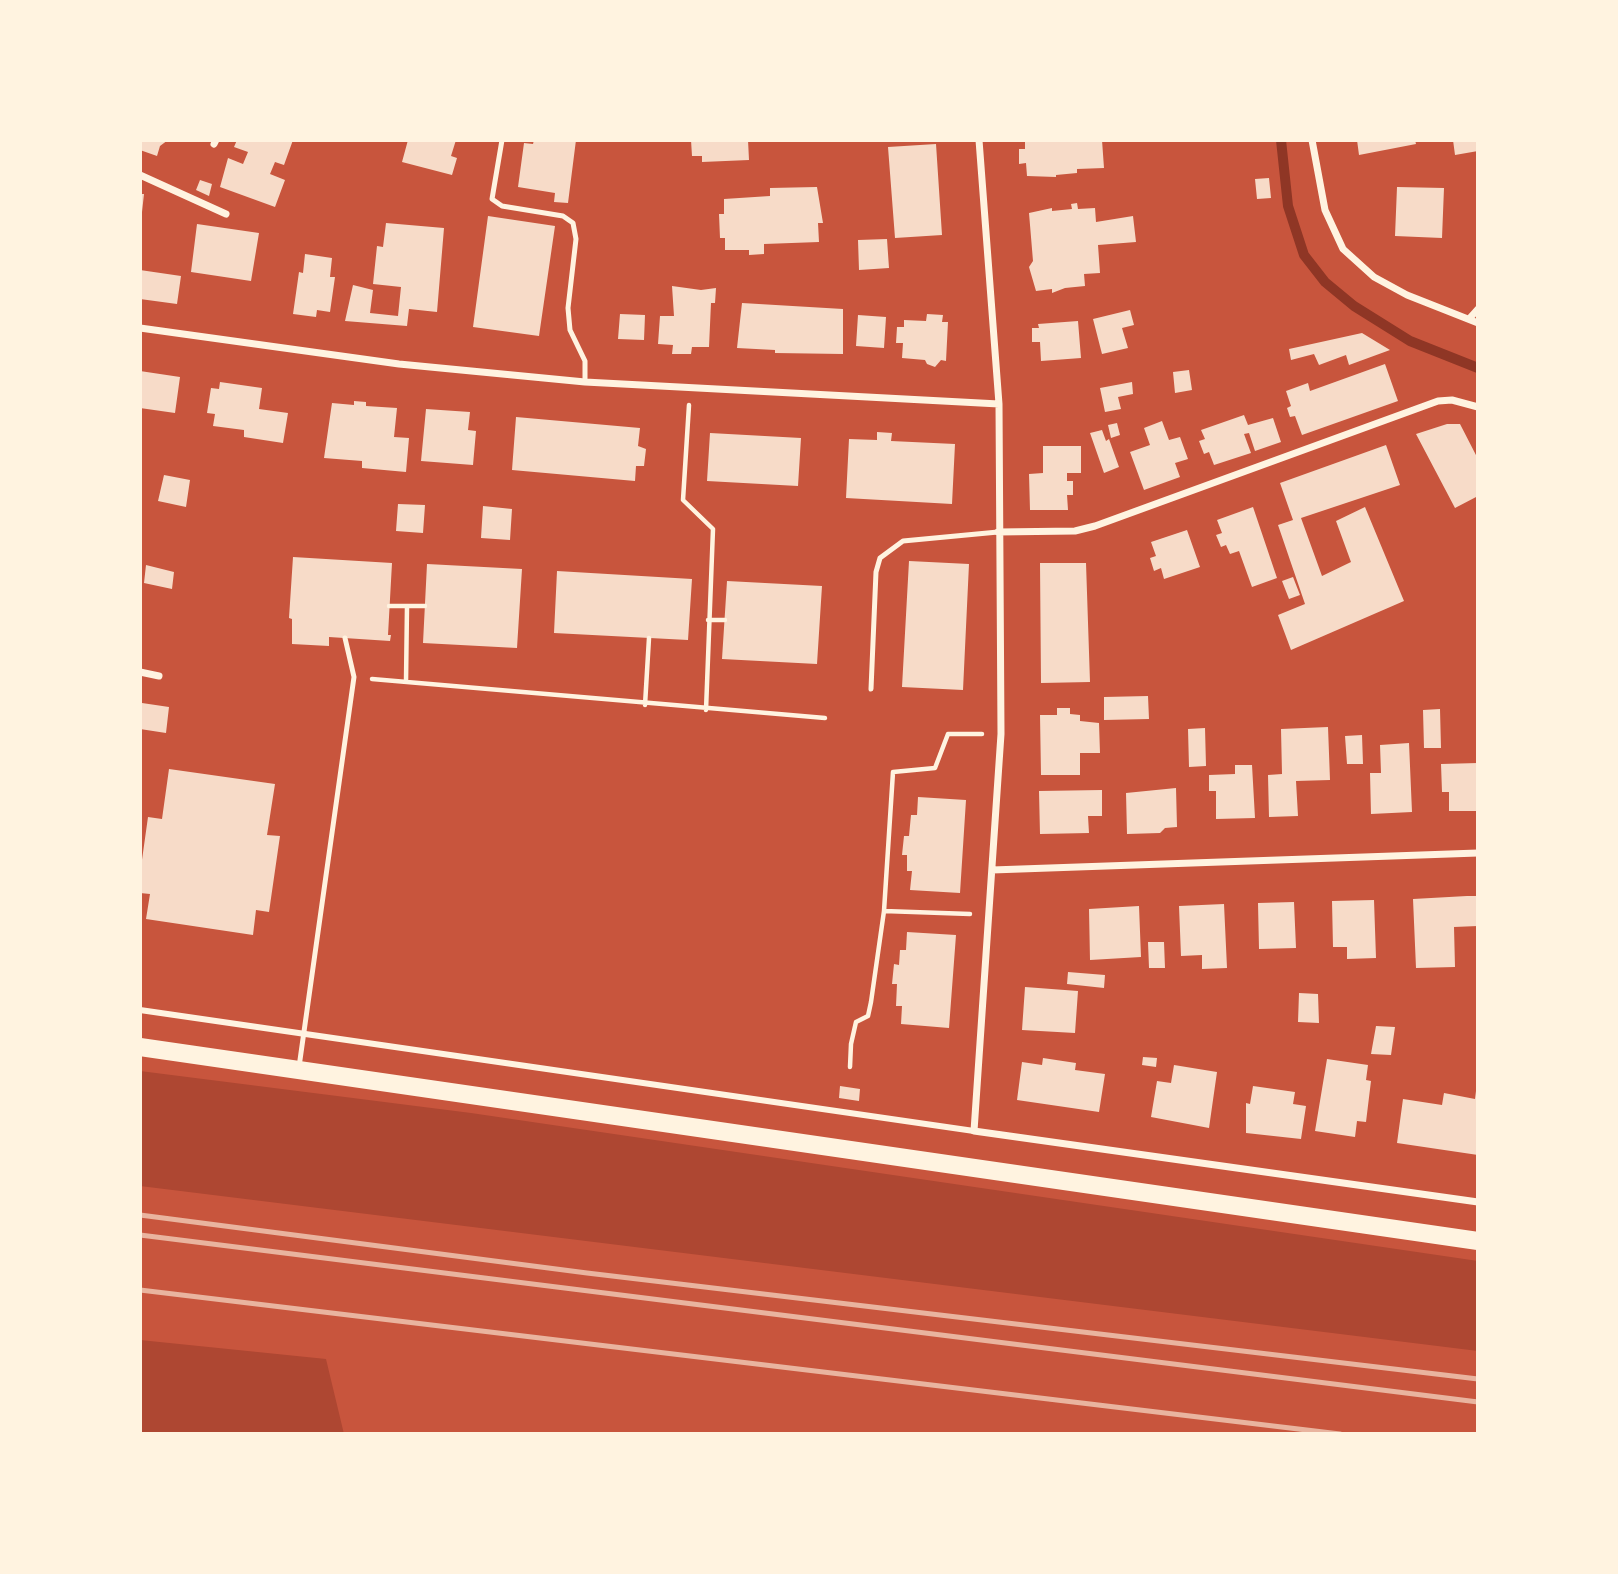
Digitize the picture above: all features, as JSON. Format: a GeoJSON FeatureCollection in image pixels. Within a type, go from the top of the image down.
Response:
{"type":"FeatureCollection","features":[{"type":"Feature","properties":{"kind":"main road"},"geometry":{"type":"LineString","coordinates":[[140,1046],[1478,1241]]}},
{"type":"Feature","properties":{"kind":"street"},"geometry":{"type":"LineString","coordinates":[[974,1131],[1001,734],[999,404],[979,140]]}},
{"type":"Feature","properties":{"kind":"street"},"geometry":{"type":"LineString","coordinates":[[1312,140],[1325,210],[1343,249],[1374,277],[1407,295],[1478,323]]}},
{"type":"Feature","properties":{"kind":"street"},"geometry":{"type":"LineString","coordinates":[[140,175],[226,214]]}},
{"type":"Feature","properties":{"kind":"street"},"geometry":{"type":"LineString","coordinates":[[1468,319],[1478,309]]}},
{"type":"Feature","properties":{"kind":"street"},"geometry":{"type":"LineString","coordinates":[[140,328],[399,364],[585,382],[999,404]]}},
{"type":"Feature","properties":{"kind":"street"},"geometry":{"type":"LineString","coordinates":[[998,532],[1075,531],[1095,526],[1438,401],[1452,400],[1478,407]]}},
{"type":"Feature","properties":{"kind":"street"},"geometry":{"type":"LineString","coordinates":[[140,672],[159,676]]}},
{"type":"Feature","properties":{"kind":"street"},"geometry":{"type":"LineString","coordinates":[[992,870],[1478,853]]}},
{"type":"Feature","properties":{"kind":"street"},"geometry":{"type":"LineString","coordinates":[[140,1010],[1478,1202]]}},
{"type":"Feature","properties":{"kind":"lane"},"geometry":{"type":"LineString","coordinates":[[502,140],[492,200],[502,206],[563,216],[573,223],[576,239],[568,308],[569,330],[585,361],[585,382]]}},
{"type":"Feature","properties":{"kind":"lane"},"geometry":{"type":"LineString","coordinates":[[871,689],[876,572],[880,558],[903,541],[998,532]]}},
{"type":"Feature","properties":{"kind":"lane"},"geometry":{"type":"LineString","coordinates":[[298,1070],[354,677],[345,638]]}},
{"type":"Feature","properties":{"kind":"path"},"geometry":{"type":"LineString","coordinates":[[690,388],[683,500],[713,529],[706,710]]}},
{"type":"Feature","properties":{"kind":"path"},"geometry":{"type":"LineString","coordinates":[[389,606],[425,606]]}},
{"type":"Feature","properties":{"kind":"path"},"geometry":{"type":"LineString","coordinates":[[406,681],[407,606]]}},
{"type":"Feature","properties":{"kind":"path"},"geometry":{"type":"LineString","coordinates":[[708,620],[724,620]]}},
{"type":"Feature","properties":{"kind":"path"},"geometry":{"type":"LineString","coordinates":[[645,705],[649,638]]}},
{"type":"Feature","properties":{"kind":"path"},"geometry":{"type":"LineString","coordinates":[[354,677],[645,705],[825,718]]}},
{"type":"Feature","properties":{"kind":"path"},"geometry":{"type":"LineString","coordinates":[[850,1068],[851,1044],[856,1022],[868,1016],[871,1002],[884,911],[893,772],[935,768],[948,734],[1001,734]]}},
{"type":"Feature","properties":{"kind":"path"},"geometry":{"type":"LineString","coordinates":[[884,911],[989,915]]}},
{"type":"Feature","properties":{"kind":"shaded area"},"geometry":{"type":"Polygon","coordinates":[[[140,1071],[471,1113],[1478,1261],[1478,1351],[140,1186],[140,1071]]]}},
{"type":"Feature","properties":{"kind":"shaded area"},"geometry":{"type":"Polygon","coordinates":[[[140,1340],[326,1359],[344,1434],[140,1434],[140,1340]]]}},
{"type":"Feature","properties":{"kind":"building"},"geometry":{"type":"Polygon","coordinates":[[[140,140],[168,140],[160,146],[157,156],[140,150],[140,140]]]}},
{"type":"Feature","properties":{"kind":"building"},"geometry":{"type":"Polygon","coordinates":[[[237,140],[293,140],[284,165],[275,162],[270,174],[285,180],[275,207],[220,187],[228,158],[243,164],[248,152],[234,147],[237,140]]]}},
{"type":"Feature","properties":{"kind":"building"},"geometry":{"type":"Polygon","coordinates":[[[408,140],[456,140],[451,156],[457,158],[452,175],[402,162],[408,140]]]}},
{"type":"Feature","properties":{"kind":"building"},"geometry":{"type":"Polygon","coordinates":[[[534,140],[576,140],[568,203],[554,202],[555,193],[518,187],[524,143],[533,144],[534,140]]]}},
{"type":"Feature","properties":{"kind":"building"},"geometry":{"type":"Polygon","coordinates":[[[691,140],[748,140],[749,160],[702,162],[702,156],[692,156],[691,140]]]}},
{"type":"Feature","properties":{"kind":"building"},"geometry":{"type":"Polygon","coordinates":[[[1025,140],[1102,140],[1104,168],[1077,169],[1077,173],[1056,177],[1027,176],[1026,163],[1019,164],[1019,149],[1025,149],[1025,140]]]}},
{"type":"Feature","properties":{"kind":"building"},"geometry":{"type":"Polygon","coordinates":[[[1357,140],[1415,140],[1416,144],[1359,155],[1357,140]]]}},
{"type":"Feature","properties":{"kind":"building"},"geometry":{"type":"Polygon","coordinates":[[[1453,140],[1478,140],[1478,151],[1455,155],[1453,140]]]}},
{"type":"Feature","properties":{"kind":"building"},"geometry":{"type":"Polygon","coordinates":[[[936,144],[942,235],[895,238],[888,147],[936,144]]]}},
{"type":"Feature","properties":{"kind":"building"},"geometry":{"type":"Polygon","coordinates":[[[1269,178],[1271,198],[1257,199],[1255,179],[1269,178]]]}},
{"type":"Feature","properties":{"kind":"building"},"geometry":{"type":"Polygon","coordinates":[[[200,180],[212,184],[209,196],[196,190],[200,180]]]}},
{"type":"Feature","properties":{"kind":"building"},"geometry":{"type":"Polygon","coordinates":[[[817,187],[823,223],[818,223],[819,242],[764,244],[764,254],[749,255],[749,250],[725,250],[725,238],[720,238],[719,214],[724,214],[724,199],[770,196],[770,188],[817,187]]]}},
{"type":"Feature","properties":{"kind":"building"},"geometry":{"type":"Polygon","coordinates":[[[1397,187],[1444,188],[1442,238],[1395,236],[1397,187]]]}},
{"type":"Feature","properties":{"kind":"building"},"geometry":{"type":"Polygon","coordinates":[[[140,194],[144,194],[142,212],[140,212],[140,194]]]}},
{"type":"Feature","properties":{"kind":"building"},"geometry":{"type":"Polygon","coordinates":[[[1077,203],[1078,209],[1095,208],[1096,222],[1133,216],[1136,242],[1098,245],[1100,273],[1084,274],[1085,286],[1065,288],[1052,293],[1052,289],[1036,291],[1029,267],[1033,261],[1029,213],[1052,208],[1052,211],[1072,209],[1071,204],[1077,203]]]}},
{"type":"Feature","properties":{"kind":"building"},"geometry":{"type":"Polygon","coordinates":[[[488,216],[555,226],[539,336],[473,327],[488,216]]]}},
{"type":"Feature","properties":{"kind":"building"},"geometry":{"type":"Polygon","coordinates":[[[386,223],[444,228],[437,312],[409,309],[407,326],[345,321],[353,285],[373,290],[370,313],[398,316],[401,287],[373,284],[377,246],[383,247],[386,223]]]}},
{"type":"Feature","properties":{"kind":"building"},"geometry":{"type":"Polygon","coordinates":[[[197,224],[259,233],[251,281],[191,272],[197,224]]]}},
{"type":"Feature","properties":{"kind":"building"},"geometry":{"type":"Polygon","coordinates":[[[887,239],[889,268],[859,270],[858,240],[887,239]]]}},
{"type":"Feature","properties":{"kind":"building"},"geometry":{"type":"Polygon","coordinates":[[[305,254],[332,258],[330,277],[335,277],[330,312],[317,310],[316,317],[293,314],[299,272],[303,273],[305,254]]]}},
{"type":"Feature","properties":{"kind":"building"},"geometry":{"type":"Polygon","coordinates":[[[140,270],[181,276],[177,304],[140,299],[140,270]]]}},
{"type":"Feature","properties":{"kind":"building"},"geometry":{"type":"Polygon","coordinates":[[[672,286],[701,290],[716,288],[715,303],[711,303],[709,347],[692,347],[691,354],[672,354],[673,345],[658,344],[660,316],[674,316],[672,286]]]}},
{"type":"Feature","properties":{"kind":"building"},"geometry":{"type":"Polygon","coordinates":[[[742,303],[843,309],[843,354],[775,353],[775,350],[737,348],[742,303]]]}},
{"type":"Feature","properties":{"kind":"building"},"geometry":{"type":"Polygon","coordinates":[[[1130,310],[1134,325],[1122,328],[1128,348],[1102,354],[1093,319],[1130,310]]]}},
{"type":"Feature","properties":{"kind":"building"},"geometry":{"type":"Polygon","coordinates":[[[620,314],[645,315],[644,340],[618,339],[620,314]]]}},
{"type":"Feature","properties":{"kind":"building"},"geometry":{"type":"Polygon","coordinates":[[[927,314],[943,315],[942,322],[948,322],[946,361],[941,360],[935,367],[927,364],[925,360],[902,358],[903,343],[896,343],[897,327],[904,327],[904,320],[926,321],[927,314]]]}},
{"type":"Feature","properties":{"kind":"building"},"geometry":{"type":"Polygon","coordinates":[[[858,315],[886,317],[884,348],[856,346],[858,315]]]}},
{"type":"Feature","properties":{"kind":"building"},"geometry":{"type":"Polygon","coordinates":[[[1078,321],[1081,358],[1041,361],[1040,342],[1032,342],[1032,328],[1039,328],[1038,324],[1078,321]]]}},
{"type":"Feature","properties":{"kind":"building"},"geometry":{"type":"Polygon","coordinates":[[[1362,333],[1390,350],[1349,365],[1346,355],[1319,365],[1314,354],[1291,360],[1289,349],[1362,333]]]}},
{"type":"Feature","properties":{"kind":"building"},"geometry":{"type":"Polygon","coordinates":[[[1385,364],[1398,401],[1302,435],[1295,416],[1290,417],[1287,408],[1291,406],[1286,391],[1308,383],[1310,391],[1385,364]]]}},
{"type":"Feature","properties":{"kind":"building"},"geometry":{"type":"Polygon","coordinates":[[[1189,370],[1192,390],[1175,393],[1173,372],[1189,370]]]}},
{"type":"Feature","properties":{"kind":"building"},"geometry":{"type":"Polygon","coordinates":[[[140,371],[180,377],[175,413],[140,408],[140,371]]]}},
{"type":"Feature","properties":{"kind":"building"},"geometry":{"type":"Polygon","coordinates":[[[220,382],[262,388],[259,409],[288,413],[283,443],[244,437],[244,430],[213,426],[215,414],[207,413],[211,388],[219,389],[220,382]]]}},
{"type":"Feature","properties":{"kind":"building"},"geometry":{"type":"Polygon","coordinates":[[[1132,382],[1133,394],[1118,397],[1121,409],[1105,412],[1100,388],[1132,382]]]}},
{"type":"Feature","properties":{"kind":"building"},"geometry":{"type":"Polygon","coordinates":[[[354,401],[366,402],[366,406],[397,408],[394,437],[409,438],[406,472],[362,468],[362,461],[324,458],[332,403],[354,405],[354,401]]]}},
{"type":"Feature","properties":{"kind":"building"},"geometry":{"type":"Polygon","coordinates":[[[426,409],[470,412],[468,430],[476,431],[473,465],[421,461],[426,409]]]}},
{"type":"Feature","properties":{"kind":"building"},"geometry":{"type":"Polygon","coordinates":[[[1244,415],[1248,425],[1273,418],[1281,442],[1255,451],[1249,433],[1244,434],[1251,453],[1214,465],[1209,452],[1204,454],[1199,441],[1205,439],[1201,430],[1244,415]]]}},
{"type":"Feature","properties":{"kind":"building"},"geometry":{"type":"Polygon","coordinates":[[[516,417],[640,428],[638,446],[646,449],[644,466],[636,466],[635,481],[512,470],[516,417]]]}},
{"type":"Feature","properties":{"kind":"building"},"geometry":{"type":"Polygon","coordinates":[[[1162,421],[1169,440],[1180,437],[1188,459],[1175,463],[1180,477],[1144,490],[1130,452],[1150,445],[1144,428],[1162,421]]]}},
{"type":"Feature","properties":{"kind":"building"},"geometry":{"type":"Polygon","coordinates":[[[1117,423],[1120,435],[1111,438],[1108,425],[1117,423]]]}},
{"type":"Feature","properties":{"kind":"building"},"geometry":{"type":"Polygon","coordinates":[[[1447,424],[1460,424],[1478,459],[1478,496],[1455,508],[1416,434],[1447,424]]]}},
{"type":"Feature","properties":{"kind":"building"},"geometry":{"type":"Polygon","coordinates":[[[1102,430],[1106,441],[1109,439],[1119,467],[1104,473],[1090,433],[1102,430]]]}},
{"type":"Feature","properties":{"kind":"building"},"geometry":{"type":"Polygon","coordinates":[[[877,432],[892,433],[891,441],[955,444],[952,504],[846,498],[849,439],[877,440],[877,432]]]}},
{"type":"Feature","properties":{"kind":"building"},"geometry":{"type":"Polygon","coordinates":[[[710,433],[801,438],[798,486],[707,481],[710,433]]]}},
{"type":"Feature","properties":{"kind":"building"},"geometry":{"type":"Polygon","coordinates":[[[1386,445],[1400,485],[1301,518],[1322,576],[1351,562],[1336,521],[1365,507],[1404,601],[1291,650],[1278,615],[1305,604],[1278,525],[1293,520],[1280,483],[1386,445]]]}},
{"type":"Feature","properties":{"kind":"building"},"geometry":{"type":"Polygon","coordinates":[[[1043,446],[1081,446],[1081,473],[1067,473],[1067,481],[1073,481],[1073,495],[1067,495],[1068,510],[1030,510],[1029,474],[1043,473],[1043,446]]]}},
{"type":"Feature","properties":{"kind":"building"},"geometry":{"type":"Polygon","coordinates":[[[164,475],[190,480],[186,507],[158,501],[164,475]]]}},
{"type":"Feature","properties":{"kind":"building"},"geometry":{"type":"Polygon","coordinates":[[[398,504],[425,505],[423,533],[396,531],[398,504]]]}},
{"type":"Feature","properties":{"kind":"building"},"geometry":{"type":"Polygon","coordinates":[[[483,506],[512,509],[510,540],[481,538],[483,506]]]}},
{"type":"Feature","properties":{"kind":"building"},"geometry":{"type":"Polygon","coordinates":[[[1253,507],[1277,578],[1252,587],[1239,551],[1230,554],[1226,545],[1221,547],[1216,535],[1222,533],[1217,520],[1253,507]]]}},
{"type":"Feature","properties":{"kind":"building"},"geometry":{"type":"Polygon","coordinates":[[[1187,530],[1200,567],[1164,579],[1161,568],[1154,571],[1150,558],[1156,556],[1151,542],[1187,530]]]}},
{"type":"Feature","properties":{"kind":"building"},"geometry":{"type":"Polygon","coordinates":[[[293,557],[392,563],[388,635],[391,635],[390,641],[329,637],[329,646],[292,644],[292,619],[289,618],[293,557]]]}},
{"type":"Feature","properties":{"kind":"building"},"geometry":{"type":"Polygon","coordinates":[[[909,561],[969,564],[963,690],[902,687],[909,561]]]}},
{"type":"Feature","properties":{"kind":"building"},"geometry":{"type":"Polygon","coordinates":[[[1040,563],[1086,563],[1090,682],[1041,683],[1040,563]]]}},
{"type":"Feature","properties":{"kind":"building"},"geometry":{"type":"Polygon","coordinates":[[[427,564],[522,569],[517,648],[423,643],[427,564]]]}},
{"type":"Feature","properties":{"kind":"building"},"geometry":{"type":"Polygon","coordinates":[[[146,565],[174,572],[172,589],[144,583],[146,565]]]}},
{"type":"Feature","properties":{"kind":"building"},"geometry":{"type":"Polygon","coordinates":[[[557,571],[692,579],[688,640],[554,633],[557,571]]]}},
{"type":"Feature","properties":{"kind":"building"},"geometry":{"type":"Polygon","coordinates":[[[1293,577],[1300,595],[1289,599],[1282,581],[1293,577]]]}},
{"type":"Feature","properties":{"kind":"building"},"geometry":{"type":"Polygon","coordinates":[[[727,581],[822,586],[817,664],[722,659],[727,581]]]}},
{"type":"Feature","properties":{"kind":"building"},"geometry":{"type":"Polygon","coordinates":[[[1148,696],[1149,719],[1104,720],[1104,697],[1148,696]]]}},
{"type":"Feature","properties":{"kind":"building"},"geometry":{"type":"Polygon","coordinates":[[[142,703],[169,707],[166,733],[140,729],[142,703]]]}},
{"type":"Feature","properties":{"kind":"building"},"geometry":{"type":"Polygon","coordinates":[[[1057,708],[1070,708],[1070,714],[1080,715],[1080,721],[1099,723],[1100,753],[1080,753],[1080,775],[1041,775],[1040,715],[1057,715],[1057,708]]]}},
{"type":"Feature","properties":{"kind":"building"},"geometry":{"type":"Polygon","coordinates":[[[1440,709],[1441,748],[1424,748],[1423,710],[1440,709]]]}},
{"type":"Feature","properties":{"kind":"building"},"geometry":{"type":"Polygon","coordinates":[[[1328,727],[1330,780],[1296,781],[1298,816],[1269,817],[1268,775],[1282,774],[1281,729],[1328,727]]]}},
{"type":"Feature","properties":{"kind":"building"},"geometry":{"type":"Polygon","coordinates":[[[1205,728],[1206,766],[1189,767],[1188,729],[1205,728]]]}},
{"type":"Feature","properties":{"kind":"building"},"geometry":{"type":"Polygon","coordinates":[[[1362,735],[1363,764],[1347,764],[1345,736],[1362,735]]]}},
{"type":"Feature","properties":{"kind":"building"},"geometry":{"type":"Polygon","coordinates":[[[1409,743],[1412,812],[1371,814],[1370,773],[1381,773],[1380,745],[1409,743]]]}},
{"type":"Feature","properties":{"kind":"building"},"geometry":{"type":"Polygon","coordinates":[[[1478,763],[1478,811],[1449,811],[1449,792],[1442,792],[1441,764],[1478,763]]]}},
{"type":"Feature","properties":{"kind":"building"},"geometry":{"type":"Polygon","coordinates":[[[1235,765],[1252,765],[1255,818],[1216,819],[1216,791],[1209,791],[1209,775],[1235,774],[1235,765]]]}},
{"type":"Feature","properties":{"kind":"building"},"geometry":{"type":"Polygon","coordinates":[[[169,769],[275,784],[267,835],[280,836],[269,912],[256,910],[253,935],[146,919],[150,894],[140,893],[140,874],[148,817],[162,819],[169,769]]]}},
{"type":"Feature","properties":{"kind":"building"},"geometry":{"type":"Polygon","coordinates":[[[1176,788],[1177,827],[1165,828],[1160,833],[1127,834],[1126,793],[1176,788]]]}},
{"type":"Feature","properties":{"kind":"building"},"geometry":{"type":"Polygon","coordinates":[[[1102,790],[1102,816],[1088,816],[1089,833],[1040,834],[1039,791],[1102,790]]]}},
{"type":"Feature","properties":{"kind":"building"},"geometry":{"type":"Polygon","coordinates":[[[918,797],[966,800],[960,893],[910,890],[912,871],[907,871],[907,855],[902,855],[904,836],[909,836],[911,815],[917,815],[918,797]]]}},
{"type":"Feature","properties":{"kind":"building"},"geometry":{"type":"Polygon","coordinates":[[[1478,896],[1478,926],[1454,927],[1455,967],[1416,968],[1413,899],[1478,896]]]}},
{"type":"Feature","properties":{"kind":"building"},"geometry":{"type":"Polygon","coordinates":[[[1374,900],[1376,958],[1347,959],[1347,947],[1333,947],[1332,901],[1374,900]]]}},
{"type":"Feature","properties":{"kind":"building"},"geometry":{"type":"Polygon","coordinates":[[[1294,902],[1296,948],[1259,949],[1258,903],[1294,902]]]}},
{"type":"Feature","properties":{"kind":"building"},"geometry":{"type":"Polygon","coordinates":[[[1224,904],[1227,968],[1202,969],[1202,955],[1181,956],[1179,906],[1224,904]]]}},
{"type":"Feature","properties":{"kind":"building"},"geometry":{"type":"Polygon","coordinates":[[[1139,906],[1141,957],[1090,960],[1089,909],[1139,906]]]}},
{"type":"Feature","properties":{"kind":"building"},"geometry":{"type":"Polygon","coordinates":[[[907,932],[956,935],[949,1028],[901,1024],[902,1006],[896,1006],[897,984],[892,984],[894,964],[899,965],[900,950],[906,950],[907,932]]]}},
{"type":"Feature","properties":{"kind":"building"},"geometry":{"type":"Polygon","coordinates":[[[1148,942],[1164,942],[1165,968],[1149,968],[1148,942]]]}},
{"type":"Feature","properties":{"kind":"building"},"geometry":{"type":"Polygon","coordinates":[[[1068,972],[1105,975],[1104,988],[1067,984],[1068,972]]]}},
{"type":"Feature","properties":{"kind":"building"},"geometry":{"type":"Polygon","coordinates":[[[1025,987],[1078,991],[1075,1033],[1022,1030],[1025,987]]]}},
{"type":"Feature","properties":{"kind":"building"},"geometry":{"type":"Polygon","coordinates":[[[1299,993],[1318,994],[1319,1023],[1298,1022],[1299,993]]]}},
{"type":"Feature","properties":{"kind":"building"},"geometry":{"type":"Polygon","coordinates":[[[1376,1026],[1395,1027],[1391,1055],[1371,1054],[1376,1026]]]}},
{"type":"Feature","properties":{"kind":"building"},"geometry":{"type":"Polygon","coordinates":[[[1143,1057],[1157,1058],[1156,1067],[1142,1065],[1143,1057]]]}},
{"type":"Feature","properties":{"kind":"building"},"geometry":{"type":"Polygon","coordinates":[[[1043,1058],[1076,1063],[1075,1070],[1105,1074],[1099,1112],[1017,1100],[1022,1062],[1042,1065],[1043,1058]]]}},
{"type":"Feature","properties":{"kind":"building"},"geometry":{"type":"Polygon","coordinates":[[[1327,1059],[1368,1065],[1366,1080],[1371,1081],[1366,1122],[1357,1121],[1355,1137],[1315,1131],[1327,1059]]]}},
{"type":"Feature","properties":{"kind":"building"},"geometry":{"type":"Polygon","coordinates":[[[1174,1065],[1217,1072],[1209,1128],[1151,1117],[1157,1081],[1171,1083],[1174,1065]]]}},
{"type":"Feature","properties":{"kind":"building"},"geometry":{"type":"Polygon","coordinates":[[[840,1086],[860,1089],[859,1101],[839,1098],[840,1086]]]}},
{"type":"Feature","properties":{"kind":"building"},"geometry":{"type":"Polygon","coordinates":[[[1253,1086],[1295,1092],[1293,1104],[1306,1106],[1301,1139],[1246,1133],[1246,1103],[1250,1104],[1253,1086]]]}},
{"type":"Feature","properties":{"kind":"building"},"geometry":{"type":"Polygon","coordinates":[[[1476,1091],[1478,1155],[1397,1143],[1403,1099],[1442,1105],[1444,1093],[1475,1099],[1476,1091]]]}},
{"type":"Feature","properties":{"kind":"waterway"},"geometry":{"type":"LineString","coordinates":[[1281,140],[1288,206],[1304,255],[1325,282],[1354,306],[1410,341],[1478,368]]}},
{"type":"Feature","properties":{"kind":"railway"},"geometry":{"type":"LineString","coordinates":[[140,1215],[587,1273],[1478,1379]]}},
{"type":"Feature","properties":{"kind":"railway"},"geometry":{"type":"LineString","coordinates":[[140,1235],[1478,1402]]}},
{"type":"Feature","properties":{"kind":"railway"},"geometry":{"type":"LineString","coordinates":[[140,1290],[1340,1434]]}}]}
